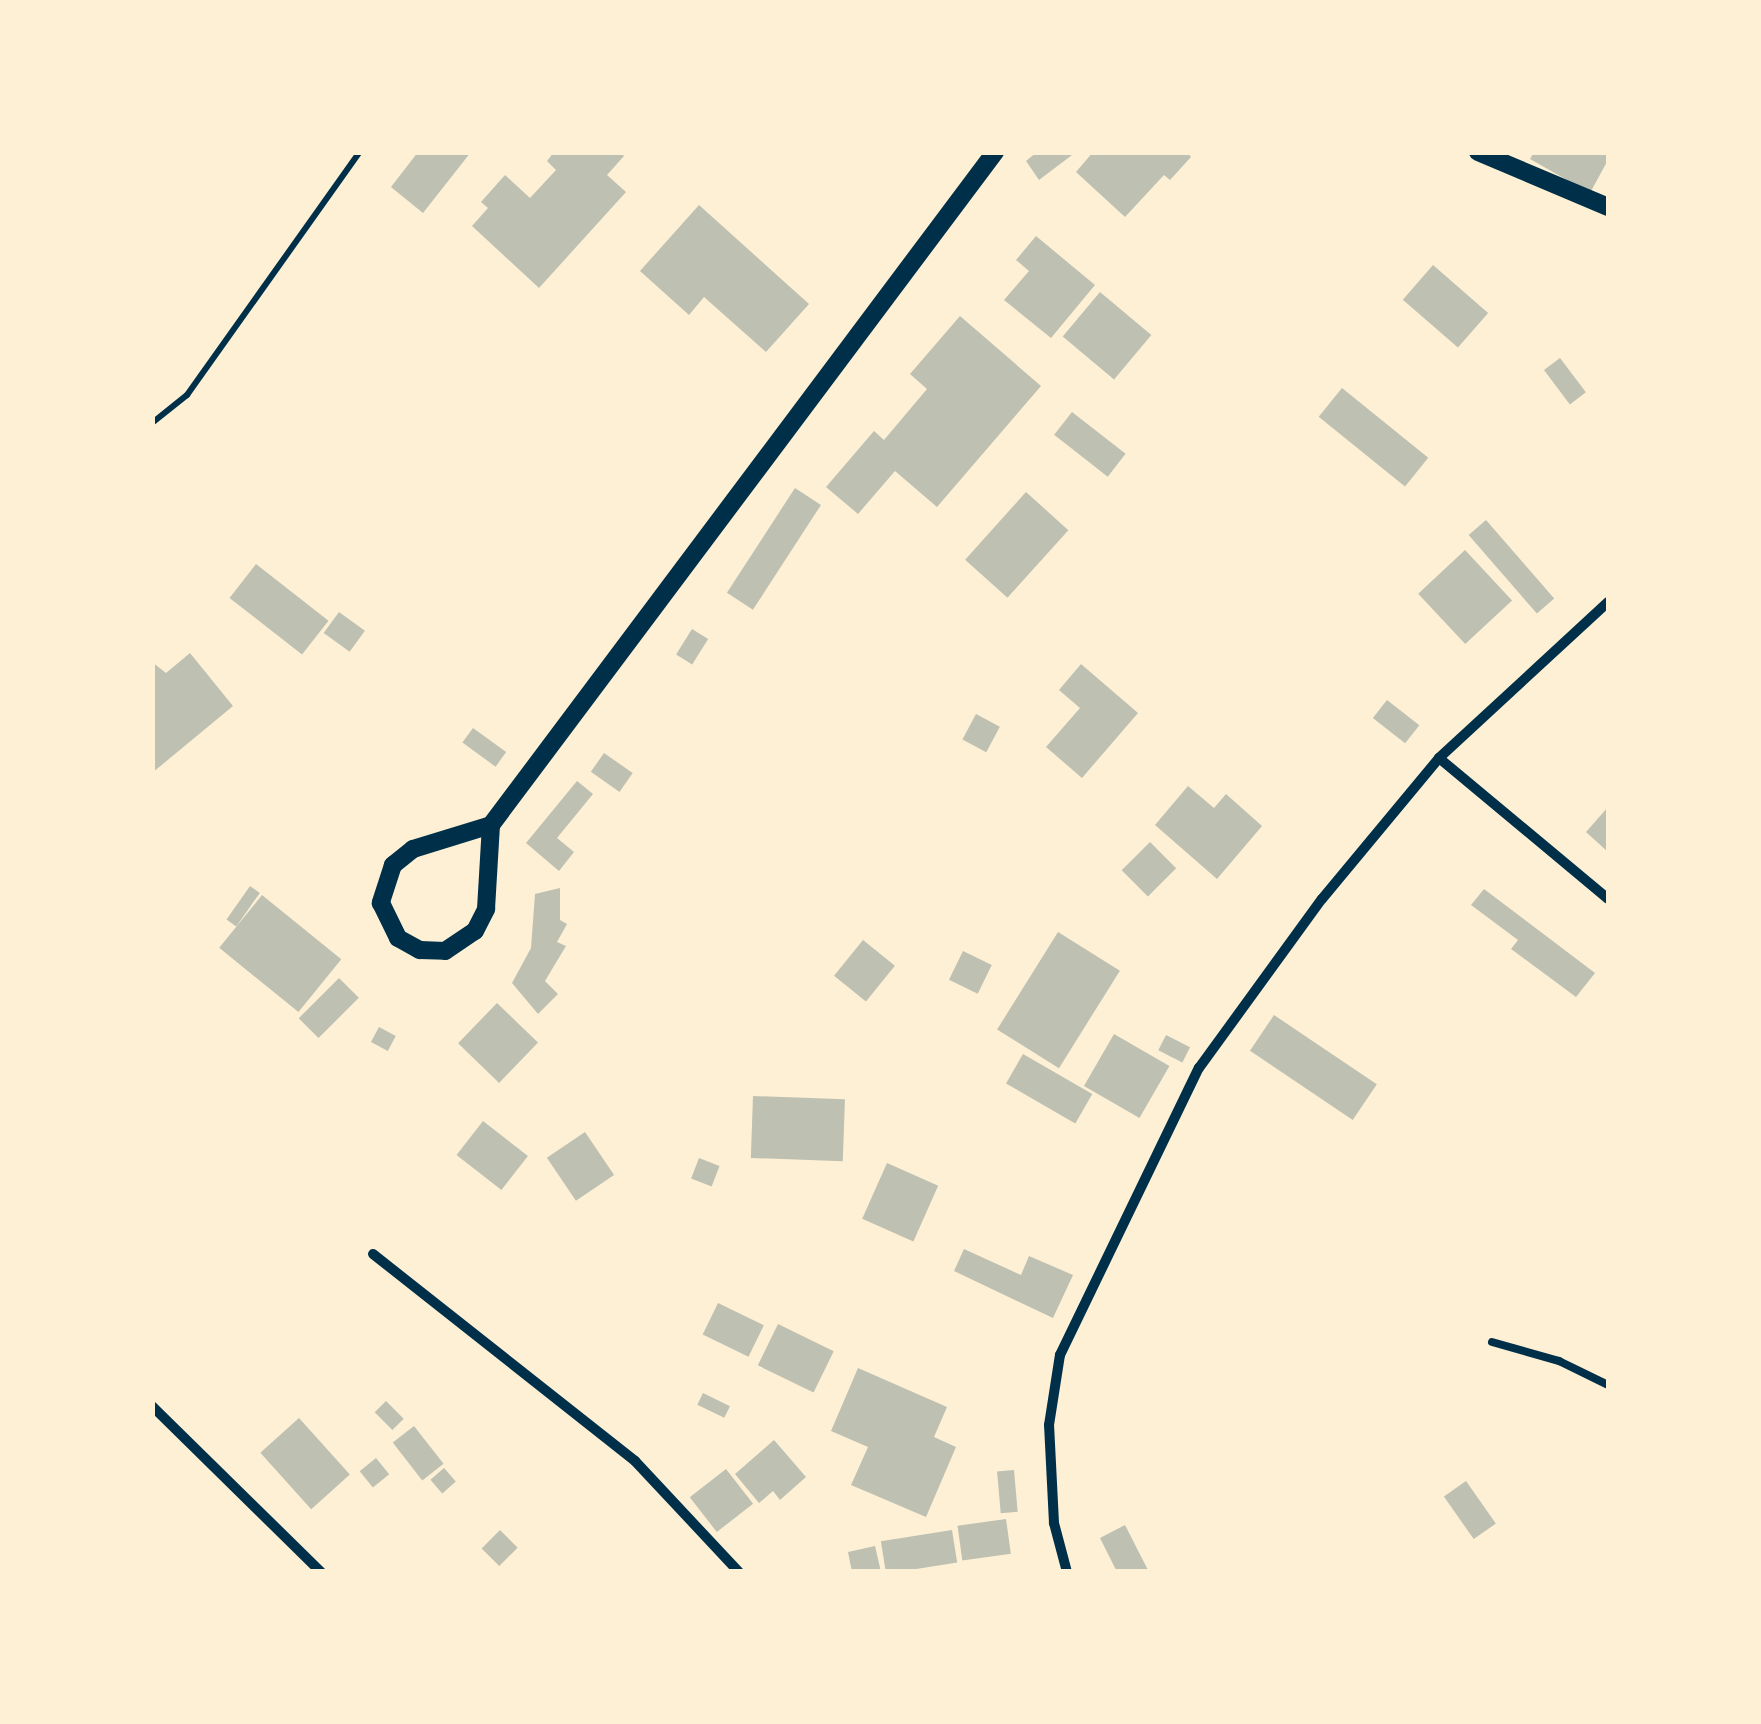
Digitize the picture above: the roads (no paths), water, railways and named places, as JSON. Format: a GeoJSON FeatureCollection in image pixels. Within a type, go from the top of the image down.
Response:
{"type":"FeatureCollection","features":[{"type":"Feature","properties":{"kind":"street"},"geometry":{"type":"LineString","coordinates":[[491,824],[413,849],[392,865],[381,903],[398,938],[420,950],[444,950],[476,931],[486,909],[491,824],[995,152]]}},
{"type":"Feature","properties":{"kind":"street"},"geometry":{"type":"LineString","coordinates":[[1478,152],[1608,207]]}},
{"type":"Feature","properties":{"kind":"street"},"geometry":{"type":"LineString","coordinates":[[1068,1572],[1054,1523],[1049,1426],[1060,1355],[1199,1068],[1322,899],[1440,758],[1608,602]]}},
{"type":"Feature","properties":{"kind":"street"},"geometry":{"type":"LineString","coordinates":[[1440,758],[1608,899]]}},
{"type":"Feature","properties":{"kind":"street"},"geometry":{"type":"LineString","coordinates":[[374,1254],[635,1461],[739,1572]]}},
{"type":"Feature","properties":{"kind":"street"},"geometry":{"type":"LineString","coordinates":[[152,1406],[321,1572]]}},
{"type":"Feature","properties":{"kind":"lane"},"geometry":{"type":"LineString","coordinates":[[1492,1342],[1559,1361],[1608,1385]]}}]}
